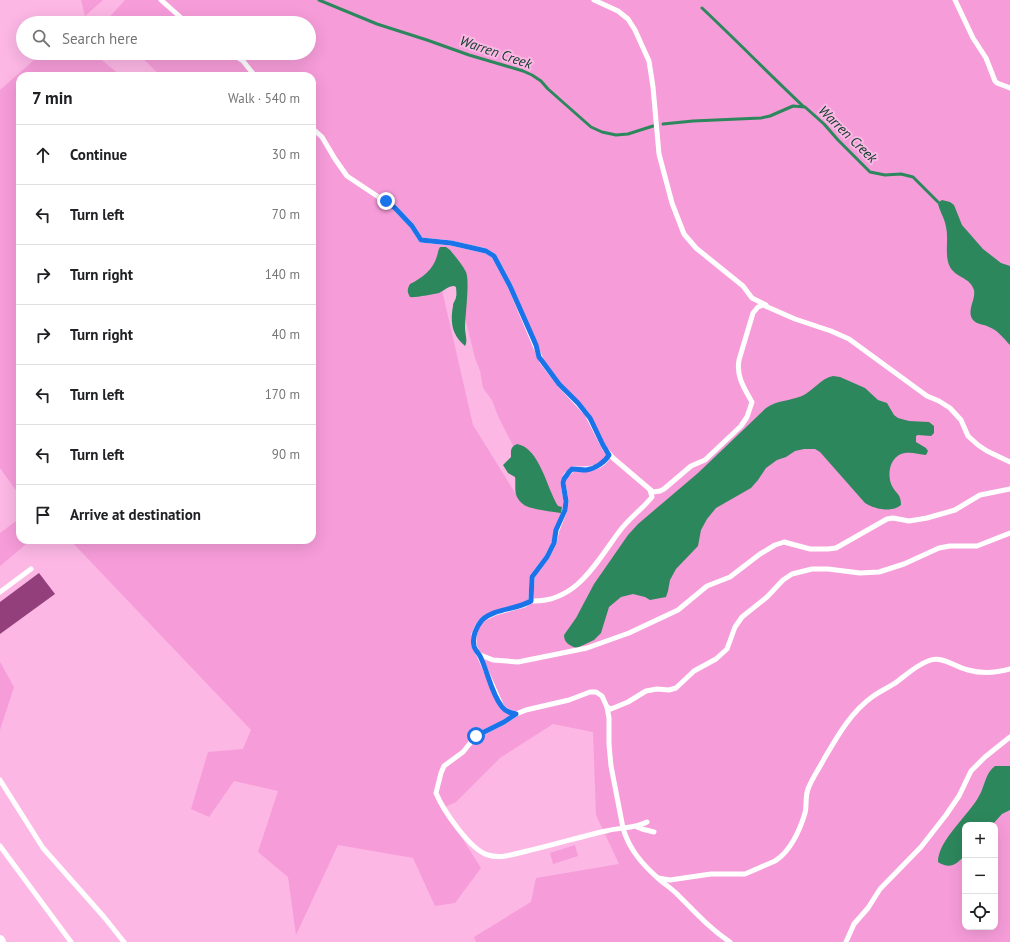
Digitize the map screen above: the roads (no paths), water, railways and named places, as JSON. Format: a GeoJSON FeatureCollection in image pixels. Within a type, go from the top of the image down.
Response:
{"type":"FeatureCollection","features":[{"type":"Feature","properties":{"kind":"lane"},"geometry":{"type":"LineString","coordinates":[[161,0],[179,16]]}},
{"type":"Feature","properties":{"kind":"lane"},"geometry":{"type":"LineString","coordinates":[[594,0],[618,11],[628,19],[635,30],[649,62],[653,87],[659,154],[672,203],[684,234],[696,248],[743,286],[752,298],[796,319],[849,339],[927,396],[950,408],[961,420],[968,436],[973,442],[987,451],[1010,462]]}},
{"type":"Feature","properties":{"kind":"lane"},"geometry":{"type":"LineString","coordinates":[[955,0],[973,38],[986,58],[995,81],[1010,88]]}},
{"type":"Feature","properties":{"kind":"lane"},"geometry":{"type":"LineString","coordinates":[[242,60],[252,72]]}},
{"type":"Feature","properties":{"kind":"lane"},"geometry":{"type":"LineString","coordinates":[[316,132],[322,137],[347,176],[353,181],[372,191],[395,208],[412,226],[421,240],[451,243],[486,251],[494,256],[510,286],[536,345],[539,357],[559,384],[578,403],[590,418],[609,455],[650,490],[653,492],[659,492]]}},
{"type":"Feature","properties":{"kind":"lane"},"geometry":{"type":"LineString","coordinates":[[516,714],[507,711],[502,707],[474,645],[473,639],[476,628],[482,621],[496,613],[531,601],[542,601],[558,598],[575,586],[596,564],[622,528],[652,497],[664,489],[691,466],[706,460],[741,426],[747,417],[752,402],[739,377],[738,367],[754,311],[752,298]]}},
{"type":"Feature","properties":{"kind":"lane"},"geometry":{"type":"LineString","coordinates":[[754,311],[758,307],[764,305],[772,308]]}},
{"type":"Feature","properties":{"kind":"lane"},"geometry":{"type":"LineString","coordinates":[[531,601],[532,577],[550,553],[554,543],[556,530],[565,510],[566,501],[563,483],[566,475],[572,469],[587,470],[595,467],[605,461],[609,455]]}},
{"type":"Feature","properties":{"kind":"lane"},"geometry":{"type":"LineString","coordinates":[[479,655],[493,660],[518,662],[587,648],[629,632],[678,610],[707,586],[730,577],[760,554],[775,545],[786,543],[804,548],[820,550],[838,547],[887,519],[893,518],[909,521],[928,518],[955,510],[980,495],[1010,489]]}},
{"type":"Feature","properties":{"kind":"lane"},"geometry":{"type":"LineString","coordinates":[[650,490],[652,497]]}},
{"type":"Feature","properties":{"kind":"lane"},"geometry":{"type":"LineString","coordinates":[[607,708],[611,709],[618,707],[646,691],[657,689],[669,690],[679,686],[694,670],[711,662],[724,653],[735,627],[742,617],[766,597],[783,580],[792,574],[812,569],[828,569],[860,573],[879,572],[904,564],[939,548],[950,546],[977,546],[1010,533]]}},
{"type":"Feature","properties":{"kind":"lane"},"geometry":{"type":"LineString","coordinates":[[0,592],[31,570]]}},
{"type":"Feature","properties":{"kind":"lane"},"geometry":{"type":"LineString","coordinates":[[657,877],[670,880],[711,874],[745,874],[780,858],[790,846],[801,824],[805,812],[806,796],[810,783],[848,721],[872,697],[924,663],[932,659],[940,659],[967,670],[984,673],[994,673],[1010,669]]}},
{"type":"Feature","properties":{"kind":"lane"},"geometry":{"type":"LineString","coordinates":[[647,822],[637,826],[623,828],[613,830],[607,830],[548,847],[497,857],[484,854],[457,828],[436,793],[444,766],[463,752],[474,738],[516,714],[532,708],[569,700],[590,692],[596,692],[602,696],[607,708],[611,766],[623,828],[625,837],[640,861],[717,933],[730,942]]}},
{"type":"Feature","properties":{"kind":"lane"},"geometry":{"type":"LineString","coordinates":[[846,942],[854,924],[868,908],[880,889],[920,848],[946,815],[971,771],[985,757],[1010,737]]}},
{"type":"Feature","properties":{"kind":"lane"},"geometry":{"type":"LineString","coordinates":[[0,780],[43,848],[124,942]]}},
{"type":"Feature","properties":{"kind":"lane"},"geometry":{"type":"LineString","coordinates":[[637,826],[644,830],[654,832]]}},
{"type":"Feature","properties":{"kind":"lane"},"geometry":{"type":"LineString","coordinates":[[613,830],[625,837]]}},
{"type":"Feature","properties":{"kind":"lane"},"geometry":{"type":"LineString","coordinates":[[0,846],[71,942]]}},
{"type":"Feature","properties":{"kind":"waterway","name":"Warren Creek"},"geometry":{"type":"LineString","coordinates":[[319,0],[377,24],[532,75],[541,81],[591,127],[602,132],[616,135],[628,134],[653,126]]}},
{"type":"Feature","properties":{"kind":"waterway"},"geometry":{"type":"LineString","coordinates":[[702,8],[803,106]]}},
{"type":"Feature","properties":{"kind":"waterway","name":"Warren Creek"},"geometry":{"type":"LineString","coordinates":[[663,124],[761,118],[770,116],[793,106],[805,107],[824,124],[870,172],[885,175],[901,174],[913,177],[938,202]]}}]}
